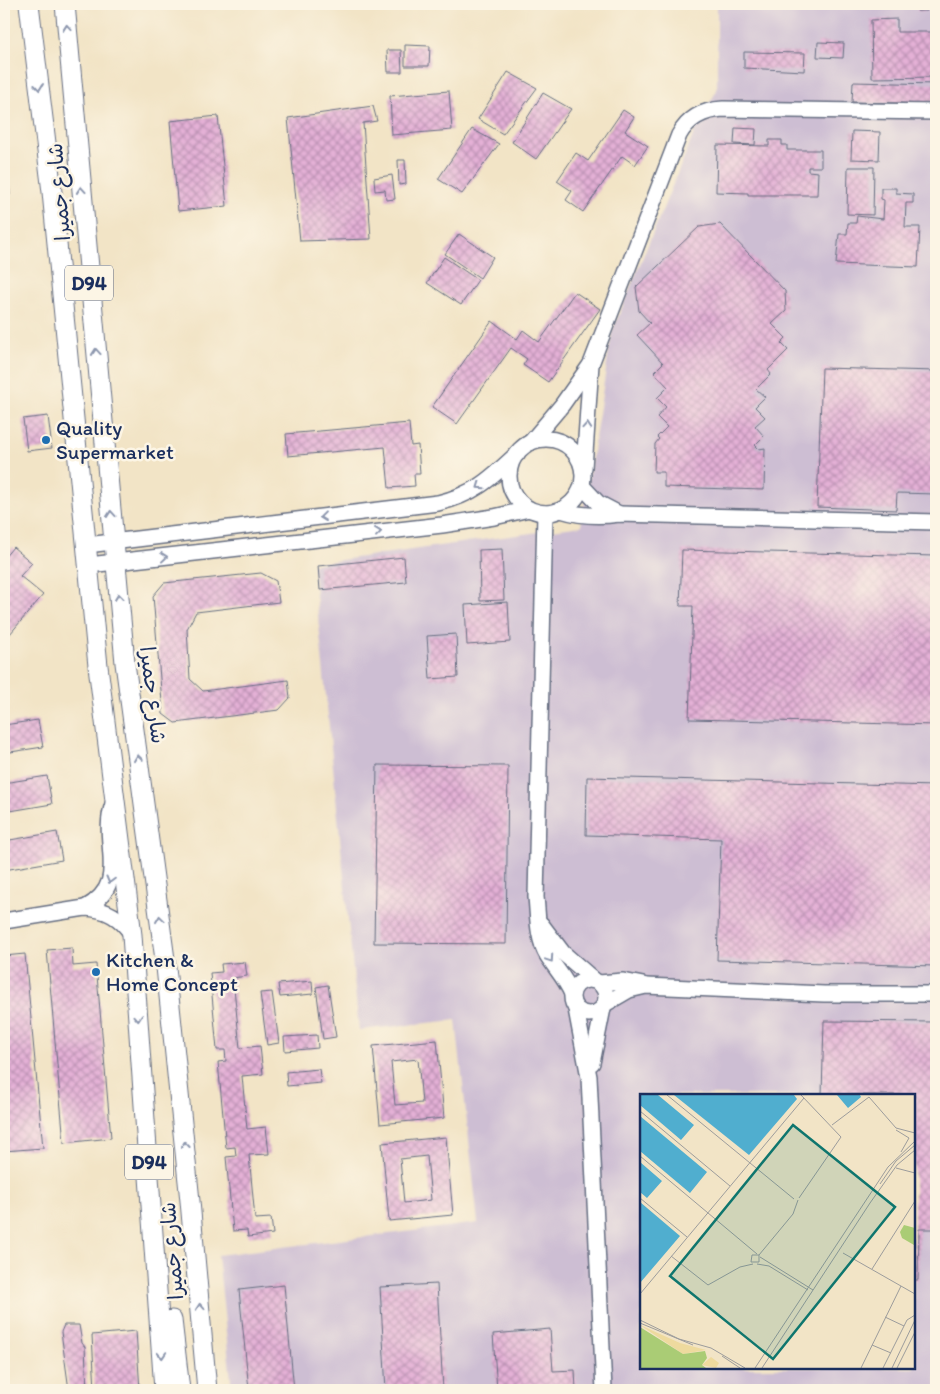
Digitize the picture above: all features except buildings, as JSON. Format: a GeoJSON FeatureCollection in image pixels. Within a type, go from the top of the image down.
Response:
{"type":"FeatureCollection","features":[{"type":"Feature","properties":{"kind":"main road","name":"شارع جميرا"},"geometry":{"type":"LineString","coordinates":[[29,4],[52,192],[98,666],[132,935],[164,1390]]}},
{"type":"Feature","properties":{"kind":"main road","name":"شارع جميرا"},"geometry":{"type":"LineString","coordinates":[[65,4],[125,664],[166,968],[207,1390]]}},
{"type":"Feature","properties":{"kind":"main road"},"geometry":{"type":"LineString","coordinates":[[154,1234],[169,1287],[180,1390]]}},
{"type":"Feature","properties":{"kind":"street"},"geometry":{"type":"LineString","coordinates":[[87,545],[438,503],[454,499],[482,485],[530,443],[562,405],[592,364],[679,135],[692,119],[706,111],[724,109],[936,112]]}},
{"type":"Feature","properties":{"kind":"street"},"geometry":{"type":"LineString","coordinates":[[517,454],[509,474],[510,485],[514,495],[529,509],[545,513],[561,510],[570,505],[578,496],[583,481],[592,364]]}},
{"type":"Feature","properties":{"kind":"street"},"geometry":{"type":"LineString","coordinates":[[530,443],[554,440],[565,444],[575,452],[581,463],[583,481],[598,503],[619,514]]}},
{"type":"Feature","properties":{"kind":"street"},"geometry":{"type":"LineString","coordinates":[[89,565],[442,524],[494,517],[529,509]]}},
{"type":"Feature","properties":{"kind":"street"},"geometry":{"type":"LineString","coordinates":[[561,510],[590,516],[619,514],[936,522]]}},
{"type":"Feature","properties":{"kind":"street"},"geometry":{"type":"LineString","coordinates":[[545,513],[536,897],[540,932],[546,954],[566,982],[574,1002],[589,1077],[604,1390]]}},
{"type":"Feature","properties":{"kind":"street"},"geometry":{"type":"LineString","coordinates":[[86,908],[101,897],[111,881],[112,869],[108,825],[115,798]]}},
{"type":"Feature","properties":{"kind":"street"},"geometry":{"type":"LineString","coordinates":[[4,921],[86,908],[99,909],[114,916],[127,927],[132,935]]}},
{"type":"Feature","properties":{"kind":"street"},"geometry":{"type":"LineString","coordinates":[[539,920],[563,953],[606,992],[589,1077]]}},
{"type":"Feature","properties":{"kind":"street"},"geometry":{"type":"LineString","coordinates":[[574,1002],[578,984],[588,980],[597,982],[623,981],[646,986],[824,994],[936,994]]}},
{"type":"Feature","properties":{"kind":"street"},"geometry":{"type":"LineString","coordinates":[[574,1002],[586,1014],[598,1012],[620,994],[646,986]]}},
{"type":"Feature","properties":{"kind":"shaded area"},"geometry":{"type":"Polygon","coordinates":[[[717,4],[936,4],[936,1390],[232,1390],[218,1255],[478,1223],[456,1020],[359,1030],[313,564],[581,526],[612,332],[697,126],[717,90],[717,4]]]}},
{"type":"Feature","properties":{"kind":"place","name":"Quality Supermarket"},"geometry":{"type":"Point","coordinates":[46,440]}},
{"type":"Feature","properties":{"kind":"place","name":"Kitchen & Home Concept"},"geometry":{"type":"Point","coordinates":[96,972]}}]}
